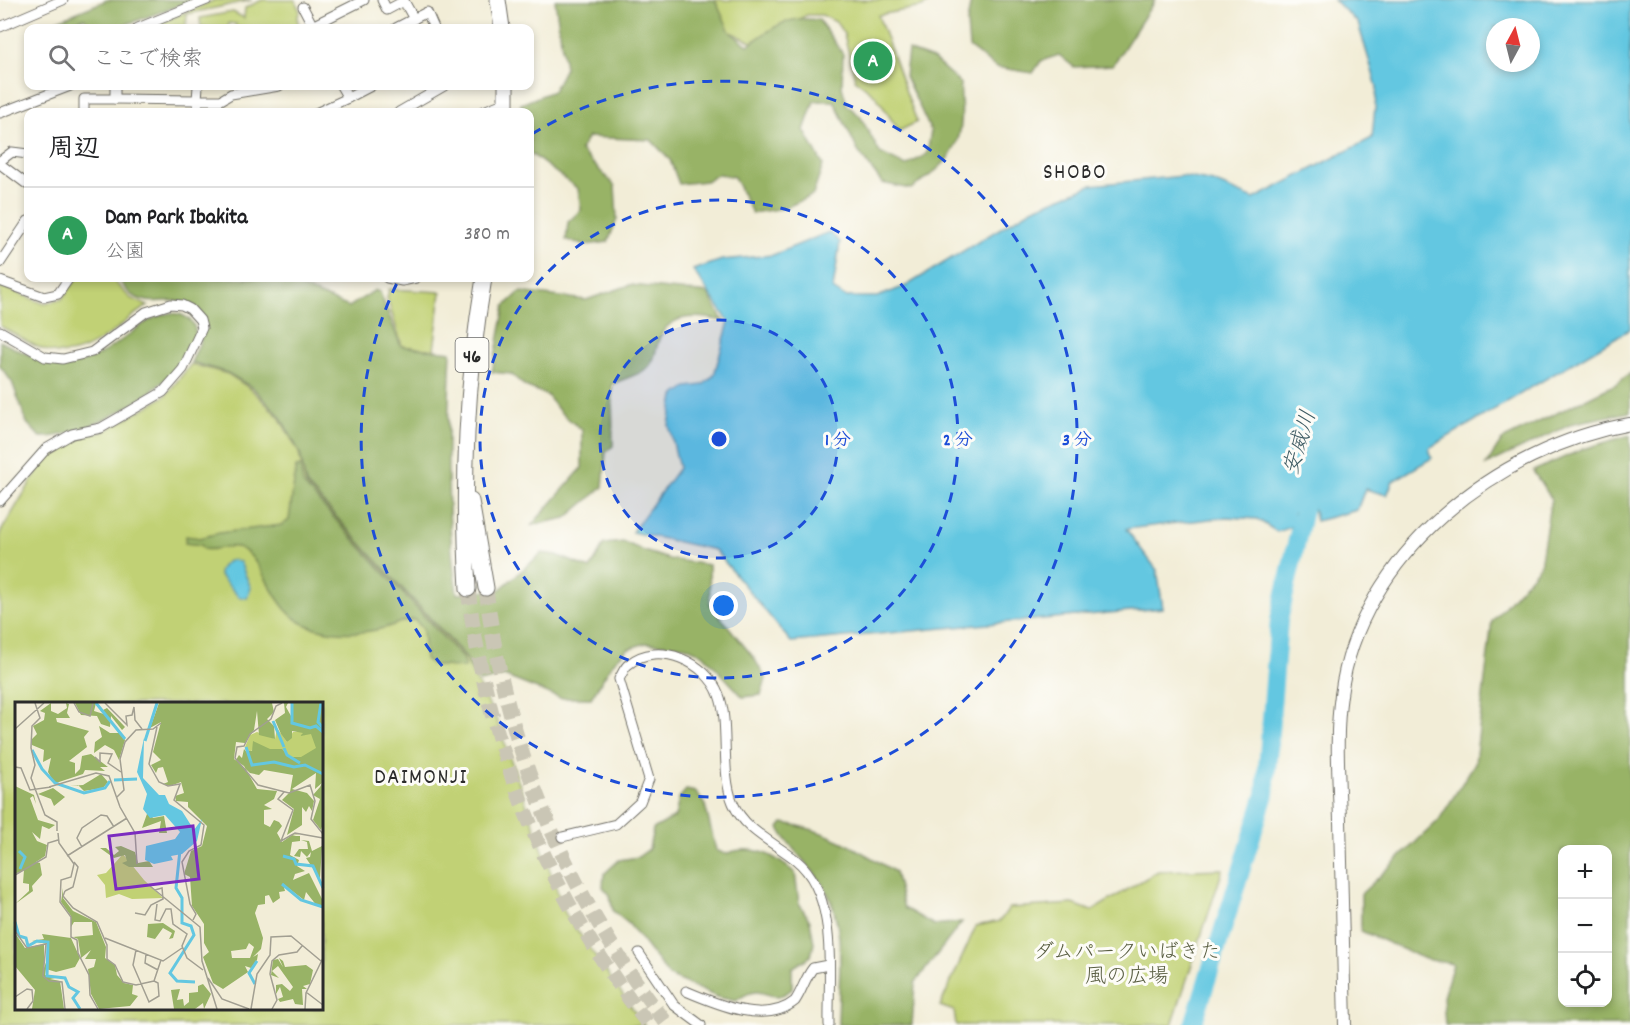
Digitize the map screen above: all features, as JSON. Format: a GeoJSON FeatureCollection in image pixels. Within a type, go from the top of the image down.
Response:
{"type":"FeatureCollection","features":[{"type":"Feature","properties":{"kind":"main road"},"geometry":{"type":"LineString","coordinates":[[498,0],[501,24]]}},
{"type":"Feature","properties":{"kind":"main road"},"geometry":{"type":"LineString","coordinates":[[506,90],[506,107]]}},
{"type":"Feature","properties":{"kind":"main road","name":"46"},"geometry":{"type":"LineString","coordinates":[[468,589],[470,528],[465,432],[472,355],[483,282]]}},
{"type":"Feature","properties":{"kind":"main road","name":"46"},"geometry":{"type":"LineString","coordinates":[[470,528],[486,588]]}},
{"type":"Feature","properties":{"kind":"street"},"geometry":{"type":"LineString","coordinates":[[0,27],[63,0]]}},
{"type":"Feature","properties":{"kind":"street"},"geometry":{"type":"LineString","coordinates":[[148,24],[207,0]]}},
{"type":"Feature","properties":{"kind":"street"},"geometry":{"type":"LineString","coordinates":[[319,24],[364,0]]}},
{"type":"Feature","properties":{"kind":"street"},"geometry":{"type":"LineString","coordinates":[[382,0],[387,10],[405,1],[414,19]]}},
{"type":"Feature","properties":{"kind":"street"},"geometry":{"type":"LineString","coordinates":[[303,7],[310,24]]}},
{"type":"Feature","properties":{"kind":"street"},"geometry":{"type":"LineString","coordinates":[[404,24],[427,12],[432,24]]}},
{"type":"Feature","properties":{"kind":"street"},"geometry":{"type":"LineString","coordinates":[[0,113],[60,90]]}},
{"type":"Feature","properties":{"kind":"street"},"geometry":{"type":"LineString","coordinates":[[115,90],[115,99]]}},
{"type":"Feature","properties":{"kind":"street"},"geometry":{"type":"LineString","coordinates":[[198,90],[198,108]]}},
{"type":"Feature","properties":{"kind":"street"},"geometry":{"type":"LineString","coordinates":[[84,108],[84,99],[221,100],[231,94],[255,90]]}},
{"type":"Feature","properties":{"kind":"street"},"geometry":{"type":"LineString","coordinates":[[343,90],[348,98]]}},
{"type":"Feature","properties":{"kind":"street"},"geometry":{"type":"LineString","coordinates":[[327,108],[363,90]]}},
{"type":"Feature","properties":{"kind":"street"},"geometry":{"type":"LineString","coordinates":[[406,108],[437,90]]}},
{"type":"Feature","properties":{"kind":"street"},"geometry":{"type":"LineString","coordinates":[[24,154],[12,152],[0,162],[24,182]]}},
{"type":"Feature","properties":{"kind":"street"},"geometry":{"type":"LineString","coordinates":[[0,262],[24,227]]}},
{"type":"Feature","properties":{"kind":"street"},"geometry":{"type":"LineString","coordinates":[[0,281],[44,297],[58,294],[66,282]]}},
{"type":"Feature","properties":{"kind":"street"},"geometry":{"type":"LineString","coordinates":[[0,331],[45,357],[63,359],[92,352],[146,312],[171,304],[182,305],[190,309],[200,320],[202,328],[183,369],[162,392],[101,428],[68,435],[46,449],[0,501]]}},
{"type":"Feature","properties":{"kind":"street"},"geometry":{"type":"LineString","coordinates":[[1345,1025],[1338,726],[1341,693],[1353,648],[1380,592],[1402,559],[1437,520],[1493,477],[1550,447],[1603,429],[1628,425]]}},
{"type":"Feature","properties":{"kind":"street"},"geometry":{"type":"LineString","coordinates":[[562,837],[616,824],[640,802],[649,778],[619,679],[627,664],[645,655],[671,655],[692,663],[708,676],[720,696],[733,803],[747,825],[799,862],[818,887],[827,919],[829,1025]]}},
{"type":"Feature","properties":{"kind":"street"},"geometry":{"type":"LineString","coordinates":[[639,953],[674,1005],[701,1025]]}},
{"type":"Feature","properties":{"kind":"street"},"geometry":{"type":"LineString","coordinates":[[686,991],[747,1016],[768,1018],[785,1011],[797,998],[813,968],[828,965]]}},
{"type":"Feature","properties":{"kind":"green space"},"geometry":{"type":"Polygon","coordinates":[[[107,0],[194,0],[127,24],[89,24],[84,18],[68,24],[49,24],[107,0]]]}},
{"type":"Feature","properties":{"kind":"green space"},"geometry":{"type":"Polygon","coordinates":[[[215,0],[252,0],[187,14],[186,24],[157,24],[215,0]]]}},
{"type":"Feature","properties":{"kind":"green space"},"geometry":{"type":"Polygon","coordinates":[[[262,0],[295,0],[300,11],[297,18],[299,24],[201,24],[200,18],[233,12],[244,18],[245,8],[262,0]]]}},
{"type":"Feature","properties":{"kind":"green space"},"geometry":{"type":"Polygon","coordinates":[[[555,0],[715,0],[730,32],[748,45],[773,28],[789,21],[819,20],[843,54],[842,87],[847,105],[860,116],[880,153],[906,166],[927,154],[931,131],[905,76],[908,50],[933,59],[960,83],[960,133],[956,145],[940,167],[911,189],[882,183],[858,151],[834,101],[814,101],[804,130],[823,165],[813,195],[785,208],[752,213],[734,177],[719,174],[706,181],[679,184],[670,160],[651,140],[588,137],[580,150],[615,186],[617,219],[608,242],[586,245],[566,240],[568,222],[581,210],[578,189],[534,156],[534,108],[521,108],[521,104],[553,91],[565,68],[555,0]]]}},
{"type":"Feature","properties":{"kind":"green space"},"geometry":{"type":"Polygon","coordinates":[[[703,0],[933,0],[922,7],[878,15],[917,122],[899,131],[876,96],[855,79],[844,34],[836,22],[822,15],[807,15],[752,42],[728,31],[703,0]]]}},
{"type":"Feature","properties":{"kind":"green space"},"geometry":{"type":"Polygon","coordinates":[[[971,0],[1155,0],[1113,65],[1074,67],[1059,55],[1041,61],[1033,73],[995,67],[969,47],[967,23],[971,0]]]}},
{"type":"Feature","properties":{"kind":"green space"},"geometry":{"type":"Polygon","coordinates":[[[74,282],[115,282],[130,298],[148,306],[96,343],[82,350],[68,353],[44,350],[0,326],[0,286],[45,304],[62,299],[74,282]]]}},
{"type":"Feature","properties":{"kind":"green space"},"geometry":{"type":"Polygon","coordinates":[[[120,282],[300,282],[298,286],[349,307],[375,290],[380,292],[401,346],[451,352],[448,473],[450,534],[457,594],[499,590],[542,553],[557,555],[590,569],[604,544],[624,542],[669,559],[709,565],[710,604],[754,658],[766,679],[761,695],[743,697],[703,654],[685,646],[646,643],[627,649],[612,664],[591,698],[560,698],[504,676],[480,682],[464,655],[306,484],[300,453],[280,416],[253,388],[228,373],[191,362],[200,342],[204,323],[202,314],[197,308],[187,303],[139,299],[129,293],[120,282]]]}},
{"type":"Feature","properties":{"kind":"green space"},"geometry":{"type":"Polygon","coordinates":[[[630,285],[708,293],[723,321],[697,317],[673,322],[661,335],[650,366],[638,374],[612,384],[613,446],[606,452],[603,487],[566,518],[532,525],[582,468],[582,430],[560,412],[547,395],[525,386],[511,374],[492,372],[505,306],[520,292],[586,300],[630,285]]]}},
{"type":"Feature","properties":{"kind":"green space"},"geometry":{"type":"Polygon","coordinates":[[[389,289],[441,292],[434,350],[402,346],[387,298],[389,289]]]}},
{"type":"Feature","properties":{"kind":"green space"},"geometry":{"type":"Polygon","coordinates":[[[171,313],[189,319],[194,325],[196,335],[186,356],[160,385],[99,422],[58,436],[40,437],[27,423],[12,382],[0,366],[0,341],[51,363],[65,365],[78,363],[108,349],[158,316],[171,313]]]}},
{"type":"Feature","properties":{"kind":"green space"},"geometry":{"type":"Polygon","coordinates":[[[191,364],[228,374],[251,389],[279,417],[299,453],[306,485],[464,657],[497,721],[565,913],[644,1025],[0,1025],[0,533],[49,452],[76,436],[103,432],[166,395],[191,364]]]}},
{"type":"Feature","properties":{"kind":"green space"},"geometry":{"type":"Polygon","coordinates":[[[1630,373],[1630,412],[1574,423],[1486,465],[1502,440],[1618,383],[1630,373]]]}},
{"type":"Feature","properties":{"kind":"green space"},"geometry":{"type":"Polygon","coordinates":[[[1630,435],[1630,1025],[1445,1025],[1443,997],[1453,964],[1425,959],[1361,931],[1361,894],[1439,820],[1475,763],[1492,621],[1540,566],[1551,498],[1533,471],[1583,449],[1630,435]]]}},
{"type":"Feature","properties":{"kind":"green space"},"geometry":{"type":"Polygon","coordinates":[[[300,466],[303,484],[462,658],[465,668],[433,665],[425,659],[423,629],[415,620],[375,630],[349,632],[323,630],[300,622],[279,601],[257,564],[240,548],[231,546],[209,550],[204,549],[201,545],[185,543],[186,536],[200,538],[219,533],[282,525],[289,520],[296,467],[300,466]]]}},
{"type":"Feature","properties":{"kind":"green space"},"geometry":{"type":"Polygon","coordinates":[[[686,790],[696,792],[705,805],[716,850],[725,854],[745,850],[762,852],[779,860],[795,873],[799,903],[810,921],[814,943],[811,956],[792,968],[792,989],[784,994],[771,996],[754,992],[736,1001],[717,997],[669,976],[629,924],[613,911],[610,895],[603,887],[604,874],[619,860],[638,857],[649,849],[653,829],[675,817],[679,798],[686,790]]]}},
{"type":"Feature","properties":{"kind":"green space"},"geometry":{"type":"Polygon","coordinates":[[[783,823],[828,835],[895,872],[904,908],[934,925],[962,922],[915,983],[912,1025],[838,1025],[840,953],[836,917],[823,885],[779,828],[783,823]]]}},
{"type":"Feature","properties":{"kind":"green space","name":"ダムパークいばきた 風の広場"},"geometry":{"type":"Polygon","coordinates":[[[1223,869],[1172,1025],[956,1025],[954,1011],[940,1006],[976,926],[1000,921],[1009,908],[1073,904],[1092,911],[1158,871],[1223,869]]]}},
{"type":"Feature","properties":{"kind":"water"},"geometry":{"type":"Polygon","coordinates":[[[1334,0],[1630,0],[1630,329],[1429,448],[1432,458],[1393,481],[1387,495],[1365,489],[1357,510],[1316,521],[1313,508],[1294,513],[1297,525],[1277,532],[1257,519],[1227,517],[1126,529],[1157,570],[1163,608],[791,642],[715,550],[632,532],[679,468],[669,425],[674,396],[687,387],[703,385],[714,375],[729,322],[693,270],[722,260],[773,255],[829,232],[840,242],[833,289],[845,297],[877,297],[906,286],[1032,209],[1091,185],[1183,176],[1213,182],[1254,199],[1372,138],[1377,87],[1358,23],[1334,0]]]}},
{"type":"Feature","properties":{"kind":"water"},"geometry":{"type":"Polygon","coordinates":[[[233,560],[240,562],[251,588],[247,598],[239,597],[219,575],[223,565],[233,560]]]}},
{"type":"Feature","properties":{"kind":"waterway","name":"安威川"},"geometry":{"type":"LineString","coordinates":[[1193,1025],[1265,794],[1279,620],[1309,487]]}},
{"type":"Feature","properties":{"kind":"tunnel"},"geometry":{"type":"LineString","coordinates":[[486,588],[495,647],[508,705],[525,763],[547,819],[600,926],[632,977],[668,1025]]}},
{"type":"Feature","properties":{"kind":"tunnel"},"geometry":{"type":"LineString","coordinates":[[468,589],[477,648],[490,706],[507,764],[528,820],[553,874],[582,927],[614,977],[649,1025]]}},
{"type":"Feature","properties":{"kind":"place","name":"Dam Park Ibakita"},"geometry":{"type":"Point","coordinates":[873,61]}},
{"type":"Feature","properties":{"kind":"district","name":"SHOBO"},"geometry":{"type":"Point","coordinates":[1075,170]}},
{"type":"Feature","properties":{"kind":"district","name":"DAIMONJI"},"geometry":{"type":"Point","coordinates":[421,775]}}]}
